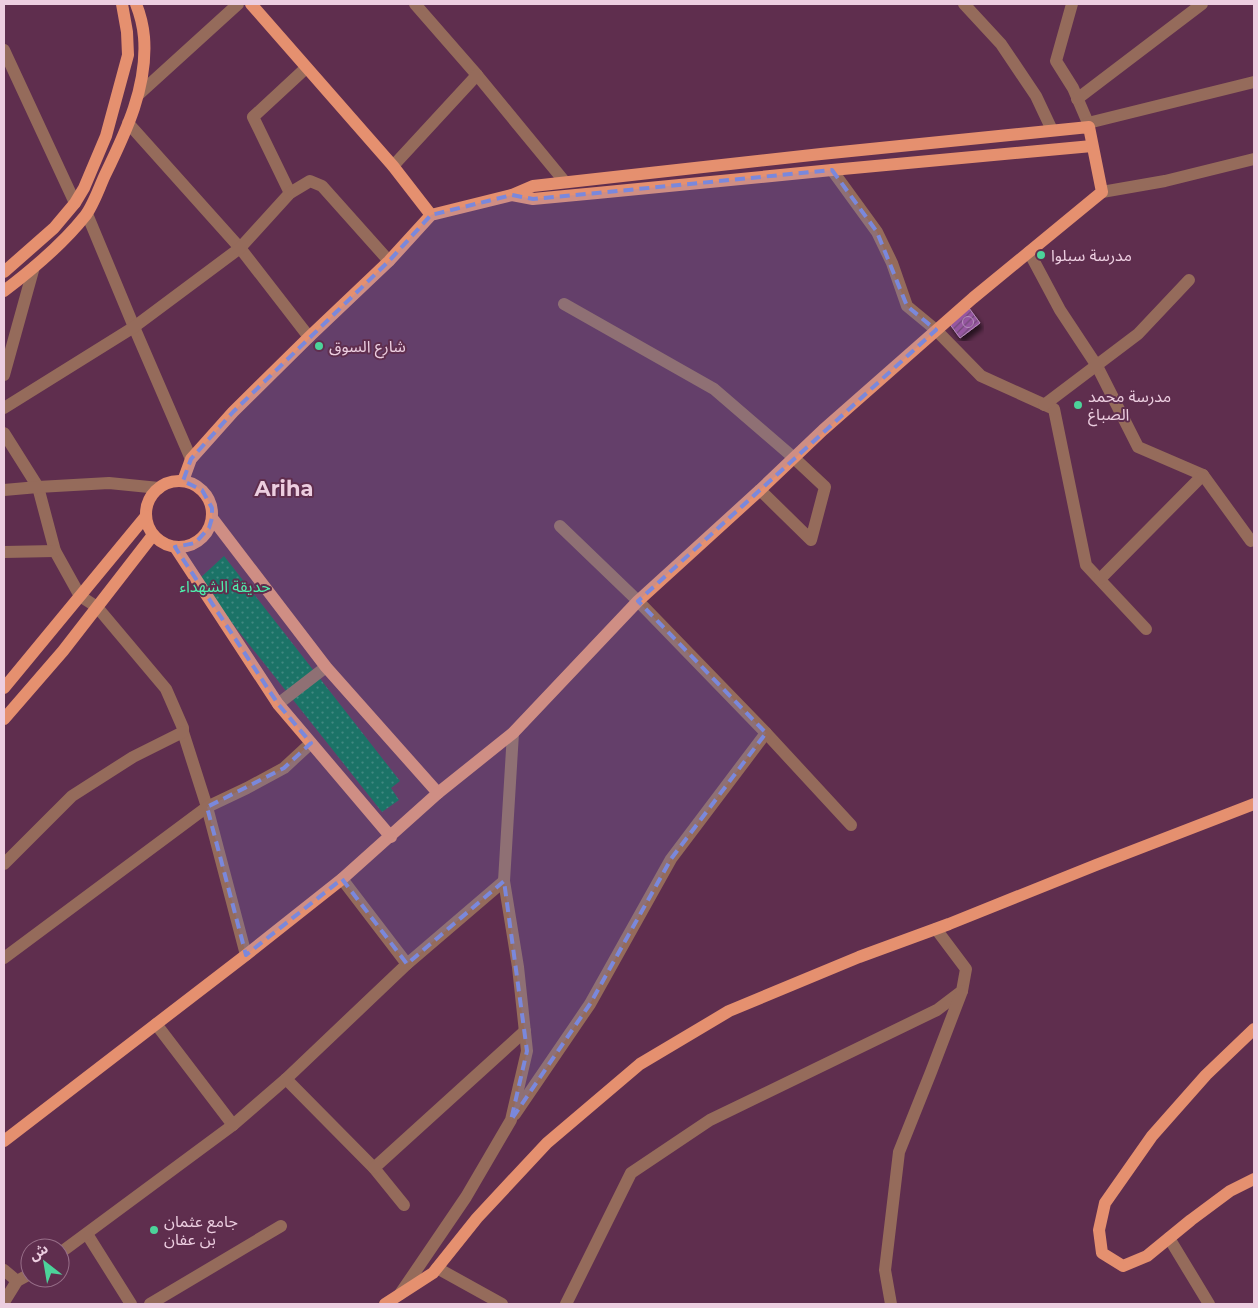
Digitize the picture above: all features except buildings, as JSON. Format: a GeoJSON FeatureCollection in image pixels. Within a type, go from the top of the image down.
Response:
{"type":"FeatureCollection","features":[{"type":"Feature","properties":{"kind":"main road"},"geometry":{"type":"LineString","coordinates":[[4,272],[54,228],[75,203],[84,188],[106,136],[128,55],[127,32],[122,4]]}},
{"type":"Feature","properties":{"kind":"main road"},"geometry":{"type":"LineString","coordinates":[[4,291],[65,239],[87,214],[139,94],[144,69],[144,37],[140,14],[136,4]]}},
{"type":"Feature","properties":{"kind":"main road"},"geometry":{"type":"LineString","coordinates":[[250,4],[393,166],[431,215]]}},
{"type":"Feature","properties":{"kind":"main road"},"geometry":{"type":"LineString","coordinates":[[4,1141],[342,879],[438,793],[514,733],[638,601],[823,430],[973,298],[1102,192],[1088,125],[533,186],[512,195],[431,215],[389,261],[233,412],[191,459],[183,481]]}},
{"type":"Feature","properties":{"kind":"main road"},"geometry":{"type":"LineString","coordinates":[[512,195],[533,198],[597,194],[1092,146]]}},
{"type":"Feature","properties":{"kind":"main road"},"geometry":{"type":"LineString","coordinates":[[172,481],[183,481],[193,484],[202,490],[212,508],[212,518],[209,528],[203,537],[185,547],[175,547],[157,540],[151,532],[145,513],[153,492],[162,485],[172,481]]}},
{"type":"Feature","properties":{"kind":"main road"},"geometry":{"type":"LineString","coordinates":[[4,688],[146,516]]}},
{"type":"Feature","properties":{"kind":"main road"},"geometry":{"type":"LineString","coordinates":[[212,518],[326,667],[438,793]]}},
{"type":"Feature","properties":{"kind":"main road"},"geometry":{"type":"LineString","coordinates":[[4,719],[63,651],[153,535]]}},
{"type":"Feature","properties":{"kind":"main road"},"geometry":{"type":"LineString","coordinates":[[175,547],[278,704],[391,837]]}},
{"type":"Feature","properties":{"kind":"main road"},"geometry":{"type":"LineString","coordinates":[[385,1304],[433,1273],[477,1218],[547,1143],[640,1064],[729,1011],[859,957],[936,929],[1096,864],[1254,804]]}},
{"type":"Feature","properties":{"kind":"main road"},"geometry":{"type":"LineString","coordinates":[[1254,1029],[1206,1075],[1152,1136],[1105,1203],[1099,1230],[1102,1254],[1123,1266],[1147,1256],[1230,1191],[1254,1179]]}},
{"type":"Feature","properties":{"kind":"street"},"geometry":{"type":"LineString","coordinates":[[139,94],[238,4]]}},
{"type":"Feature","properties":{"kind":"street"},"geometry":{"type":"LineString","coordinates":[[415,4],[477,75],[565,182]]}},
{"type":"Feature","properties":{"kind":"street"},"geometry":{"type":"LineString","coordinates":[[964,4],[1001,44],[1036,96],[1052,130]]}},
{"type":"Feature","properties":{"kind":"street"},"geometry":{"type":"LineString","coordinates":[[1072,4],[1056,61],[1073,88],[1088,125],[1254,82]]}},
{"type":"Feature","properties":{"kind":"street"},"geometry":{"type":"LineString","coordinates":[[1078,99],[1202,4]]}},
{"type":"Feature","properties":{"kind":"street"},"geometry":{"type":"LineString","coordinates":[[4,50],[75,203]]}},
{"type":"Feature","properties":{"kind":"street"},"geometry":{"type":"LineString","coordinates":[[290,193],[253,117],[306,68]]}},
{"type":"Feature","properties":{"kind":"street"},"geometry":{"type":"LineString","coordinates":[[393,166],[477,75]]}},
{"type":"Feature","properties":{"kind":"street"},"geometry":{"type":"LineString","coordinates":[[128,123],[240,248],[309,338]]}},
{"type":"Feature","properties":{"kind":"street"},"geometry":{"type":"LineString","coordinates":[[1102,192],[1165,181],[1254,159]]}},
{"type":"Feature","properties":{"kind":"street"},"geometry":{"type":"LineString","coordinates":[[832,170],[877,232],[892,263],[907,306],[936,330],[981,376],[1054,409],[1086,565],[1146,629]]}},
{"type":"Feature","properties":{"kind":"street"},"geometry":{"type":"LineString","coordinates":[[4,408],[134,327],[240,248],[290,193],[310,181],[322,186],[389,261]]}},
{"type":"Feature","properties":{"kind":"street"},"geometry":{"type":"LineString","coordinates":[[87,214],[191,459]]}},
{"type":"Feature","properties":{"kind":"street"},"geometry":{"type":"LineString","coordinates":[[1029,252],[1060,310],[1097,366],[1138,447],[1203,475],[1251,541]]}},
{"type":"Feature","properties":{"kind":"street"},"geometry":{"type":"LineString","coordinates":[[4,374],[34,267]]}},
{"type":"Feature","properties":{"kind":"street"},"geometry":{"type":"LineString","coordinates":[[1044,405],[1138,334],[1189,280]]}},
{"type":"Feature","properties":{"kind":"street"},"geometry":{"type":"LineString","coordinates":[[564,304],[714,389],[825,487],[811,540],[760,490]]}},
{"type":"Feature","properties":{"kind":"street"},"geometry":{"type":"LineString","coordinates":[[4,433],[38,486],[55,551],[80,596],[97,607],[166,689],[183,728],[207,807],[246,955]]}},
{"type":"Feature","properties":{"kind":"street"},"geometry":{"type":"LineString","coordinates":[[1100,579],[1203,475]]}},
{"type":"Feature","properties":{"kind":"street"},"geometry":{"type":"LineString","coordinates":[[4,490],[109,482],[159,488]]}},
{"type":"Feature","properties":{"kind":"street"},"geometry":{"type":"LineString","coordinates":[[560,526],[638,601],[766,732],[851,825]]}},
{"type":"Feature","properties":{"kind":"street"},"geometry":{"type":"LineString","coordinates":[[4,552],[55,551]]}},
{"type":"Feature","properties":{"kind":"street"},"geometry":{"type":"LineString","coordinates":[[278,704],[326,667]]}},
{"type":"Feature","properties":{"kind":"street"},"geometry":{"type":"LineString","coordinates":[[4,864],[72,796],[133,757],[183,732]]}},
{"type":"Feature","properties":{"kind":"street"},"geometry":{"type":"LineString","coordinates":[[400,1294],[466,1197],[511,1120],[590,1004],[671,859],[766,732]]}},
{"type":"Feature","properties":{"kind":"street"},"geometry":{"type":"LineString","coordinates":[[511,1120],[527,1050],[518,967],[504,881],[514,733]]}},
{"type":"Feature","properties":{"kind":"street"},"geometry":{"type":"LineString","coordinates":[[4,958],[207,807],[284,768],[310,743]]}},
{"type":"Feature","properties":{"kind":"street"},"geometry":{"type":"LineString","coordinates":[[342,879],[407,964]]}},
{"type":"Feature","properties":{"kind":"street"},"geometry":{"type":"LineString","coordinates":[[70,1246],[233,1125],[286,1079],[407,964],[504,881]]}},
{"type":"Feature","properties":{"kind":"street"},"geometry":{"type":"LineString","coordinates":[[891,1304],[885,1270],[899,1152],[962,991],[966,969],[936,929]]}},
{"type":"Feature","properties":{"kind":"street"},"geometry":{"type":"LineString","coordinates":[[566,1304],[631,1173],[710,1120],[937,1010],[962,991]]}},
{"type":"Feature","properties":{"kind":"street"},"geometry":{"type":"LineString","coordinates":[[156,1024],[233,1125]]}},
{"type":"Feature","properties":{"kind":"street"},"geometry":{"type":"LineString","coordinates":[[374,1168],[525,1031]]}},
{"type":"Feature","properties":{"kind":"street"},"geometry":{"type":"LineString","coordinates":[[286,1079],[374,1168],[404,1206]]}},
{"type":"Feature","properties":{"kind":"street"},"geometry":{"type":"LineString","coordinates":[[150,1304],[281,1226]]}},
{"type":"Feature","properties":{"kind":"street"},"geometry":{"type":"LineString","coordinates":[[87,1234],[131,1304]]}},
{"type":"Feature","properties":{"kind":"street"},"geometry":{"type":"LineString","coordinates":[[1169,1238],[1210,1304]]}},
{"type":"Feature","properties":{"kind":"street"},"geometry":{"type":"LineString","coordinates":[[437,1268],[502,1304]]}},
{"type":"Feature","properties":{"kind":"street"},"geometry":{"type":"LineString","coordinates":[[4,1270],[17,1281]]}},
{"type":"Feature","properties":{"kind":"street"},"geometry":{"type":"LineString","coordinates":[[4,1302],[17,1281],[20,1279]]}},
{"type":"Feature","properties":{"kind":"highlighted area"},"geometry":{"type":"Polygon","coordinates":[[[832,170],[877,232],[907,306],[936,330],[638,601],[766,733],[671,859],[590,1004],[511,1120],[527,1051],[504,881],[407,964],[342,879],[246,955],[207,807],[284,768],[311,743],[278,704],[175,547],[195,543],[209,528],[212,518],[212,508],[202,490],[183,481],[191,459],[233,412],[389,261],[431,215],[512,195],[533,199],[832,170]]]}},
{"type":"Feature","properties":{"kind":"green space","name":"حديقة الشهداء"},"geometry":{"type":"Polygon","coordinates":[[[224,556],[400,781],[391,788],[399,800],[382,812],[198,580],[224,556]]]}},
{"type":"Feature","properties":{"kind":"place","name":"مدرسة سبلوا"},"geometry":{"type":"Point","coordinates":[1041,255]}},
{"type":"Feature","properties":{"kind":"place","name":"شارع السوق"},"geometry":{"type":"Point","coordinates":[319,346]}},
{"type":"Feature","properties":{"kind":"place","name":"مدرسة محمد الصباغ"},"geometry":{"type":"Point","coordinates":[1078,405]}},
{"type":"Feature","properties":{"kind":"place","name":"جامع عثمان بن عفان"},"geometry":{"type":"Point","coordinates":[154,1230]}},
{"type":"Feature","properties":{"kind":"district","name":"Ariha"},"geometry":{"type":"Point","coordinates":[284,489]}}]}
